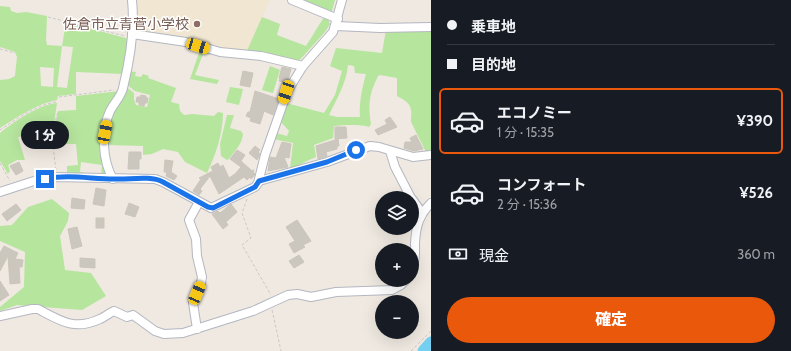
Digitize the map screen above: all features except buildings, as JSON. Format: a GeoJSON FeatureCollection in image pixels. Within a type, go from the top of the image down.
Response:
{"type":"FeatureCollection","features":[{"type":"Feature","properties":{"kind":"street"},"geometry":{"type":"LineString","coordinates":[[113,180],[106,160],[105,132],[109,113],[123,89],[132,36],[132,0]]}},
{"type":"Feature","properties":{"kind":"street"},"geometry":{"type":"LineString","coordinates":[[292,0],[337,22],[380,28],[431,27]]}},
{"type":"Feature","properties":{"kind":"street"},"geometry":{"type":"LineString","coordinates":[[0,192],[37,180],[57,177],[113,180],[161,180],[198,202],[213,208],[252,188],[257,185],[259,181],[265,155],[286,92],[303,66],[330,36],[337,22],[342,0]]}},
{"type":"Feature","properties":{"kind":"street"},"geometry":{"type":"LineString","coordinates":[[132,36],[186,42],[220,52],[261,56],[303,66]]}},
{"type":"Feature","properties":{"kind":"street"},"geometry":{"type":"LineString","coordinates":[[259,181],[327,162],[370,146],[379,147],[413,157],[431,155]]}},
{"type":"Feature","properties":{"kind":"street"},"geometry":{"type":"LineString","coordinates":[[390,151],[395,167],[408,191]]}},
{"type":"Feature","properties":{"kind":"street"},"geometry":{"type":"LineString","coordinates":[[197,329],[193,303],[201,284],[202,276],[196,256],[196,238],[189,220],[198,202]]}},
{"type":"Feature","properties":{"kind":"street"},"geometry":{"type":"LineString","coordinates":[[416,243],[416,233],[422,213],[431,203]]}},
{"type":"Feature","properties":{"kind":"street"},"geometry":{"type":"LineString","coordinates":[[419,208],[422,213]]}},
{"type":"Feature","properties":{"kind":"street"},"geometry":{"type":"LineString","coordinates":[[0,316],[38,309],[72,325],[81,325],[102,318],[114,311],[127,316],[133,315],[155,331],[164,334],[183,333],[253,311],[288,295],[297,294],[311,297],[336,292],[392,290],[397,287]]}},
{"type":"Feature","properties":{"kind":"path"},"geometry":{"type":"LineString","coordinates":[[48,17],[132,36]]}},
{"type":"Feature","properties":{"kind":"path"},"geometry":{"type":"LineString","coordinates":[[0,49],[16,53]]}},
{"type":"Feature","properties":{"kind":"path"},"geometry":{"type":"LineString","coordinates":[[59,97],[123,89]]}},
{"type":"Feature","properties":{"kind":"path"},"geometry":{"type":"LineString","coordinates":[[0,130],[34,109],[56,102]]}},
{"type":"Feature","properties":{"kind":"path"},"geometry":{"type":"LineString","coordinates":[[57,177],[52,144],[54,124],[58,112]]}},
{"type":"Feature","properties":{"kind":"path"},"geometry":{"type":"LineString","coordinates":[[0,163],[12,188]]}},
{"type":"Feature","properties":{"kind":"path"},"geometry":{"type":"LineString","coordinates":[[252,188],[242,213],[251,238],[242,245],[273,302],[281,351]]}},
{"type":"Feature","properties":{"kind":"path"},"geometry":{"type":"LineString","coordinates":[[411,351],[431,331]]}},
{"type":"Feature","properties":{"kind":"shaded area","name":"佐倉市立青菅小学校"},"geometry":{"type":"Polygon","coordinates":[[[134,0],[270,0],[246,53],[135,33],[134,0]]]}},
{"type":"Feature","properties":{"kind":"green space"},"geometry":{"type":"Polygon","coordinates":[[[301,0],[335,0],[330,13],[301,0]]]}},
{"type":"Feature","properties":{"kind":"green space"},"geometry":{"type":"Polygon","coordinates":[[[0,6],[10,7],[11,11],[17,13],[26,12],[47,16],[47,45],[62,46],[66,22],[129,39],[124,74],[76,72],[76,94],[58,96],[57,100],[34,108],[0,128],[0,80],[9,79],[15,76],[17,57],[15,52],[0,47],[0,6]],[[62,46],[57,87],[67,88],[73,47],[62,46]],[[40,67],[41,86],[53,87],[54,68],[40,67]]]}},
{"type":"Feature","properties":{"kind":"green space"},"geometry":{"type":"Polygon","coordinates":[[[262,17],[280,24],[277,35],[306,46],[324,17],[328,19],[330,24],[325,32],[297,63],[246,53],[262,17]]]}},
{"type":"Feature","properties":{"kind":"green space"},"geometry":{"type":"Polygon","coordinates":[[[431,28],[431,150],[426,152],[411,122],[410,106],[406,101],[397,96],[397,78],[380,75],[378,76],[371,94],[371,124],[369,127],[357,125],[334,126],[333,138],[314,145],[316,157],[290,169],[293,143],[273,139],[276,133],[287,136],[289,131],[281,122],[286,103],[324,113],[335,95],[342,71],[330,66],[336,48],[382,53],[386,30],[431,28]],[[348,65],[343,85],[329,115],[337,117],[360,117],[361,96],[366,74],[355,73],[354,66],[348,65]]]}},
{"type":"Feature","properties":{"kind":"green space"},"geometry":{"type":"Polygon","coordinates":[[[200,50],[219,55],[203,54],[195,75],[219,80],[217,84],[190,79],[200,50]]]}},
{"type":"Feature","properties":{"kind":"green space"},"geometry":{"type":"Polygon","coordinates":[[[270,66],[280,70],[273,93],[262,90],[270,66]]]}},
{"type":"Feature","properties":{"kind":"green space"},"geometry":{"type":"Polygon","coordinates":[[[128,71],[136,72],[135,76],[141,77],[143,74],[149,76],[148,78],[176,88],[171,102],[179,104],[180,111],[184,115],[192,114],[214,116],[218,112],[223,113],[222,128],[218,143],[207,173],[185,162],[178,152],[163,149],[152,154],[143,155],[143,146],[107,145],[107,124],[125,86],[134,93],[136,105],[147,107],[150,95],[135,91],[126,84],[128,71]]]}},
{"type":"Feature","properties":{"kind":"green space"},"geometry":{"type":"Polygon","coordinates":[[[230,87],[243,89],[239,105],[226,102],[230,87]]]}},
{"type":"Feature","properties":{"kind":"green space"},"geometry":{"type":"Polygon","coordinates":[[[120,91],[106,118],[109,176],[101,175],[102,165],[81,162],[80,172],[97,175],[67,174],[67,166],[78,165],[76,144],[65,144],[66,133],[54,133],[58,111],[76,110],[76,96],[120,91]]]}},
{"type":"Feature","properties":{"kind":"green space"},"geometry":{"type":"Polygon","coordinates":[[[57,103],[51,144],[47,122],[38,124],[39,134],[18,137],[25,160],[17,160],[8,165],[10,171],[8,174],[0,161],[0,133],[35,110],[57,103]]]}},
{"type":"Feature","properties":{"kind":"green space"},"geometry":{"type":"Polygon","coordinates":[[[227,115],[234,115],[230,128],[241,131],[243,134],[240,144],[227,160],[221,156],[220,144],[227,115]]]}},
{"type":"Feature","properties":{"kind":"green space"},"geometry":{"type":"Polygon","coordinates":[[[52,199],[69,213],[68,221],[60,236],[65,270],[91,273],[106,296],[82,310],[17,305],[0,311],[0,307],[24,287],[25,252],[0,241],[0,226],[12,225],[28,207],[52,199]]]}},
{"type":"Feature","properties":{"kind":"waterway"},"geometry":{"type":"LineString","coordinates":[[423,351],[431,342]]}},
{"type":"Feature","properties":{"kind":"place","name":"佐倉市立青菅小学校"},"geometry":{"type":"Point","coordinates":[197,24]}},
{"type":"Feature","properties":{"kind":"route"},"geometry":{"type":"LineString","coordinates":[[45,179],[60,177],[113,180],[161,180],[208,207],[213,208],[255,187],[259,181],[327,162],[356,150]]}}]}
